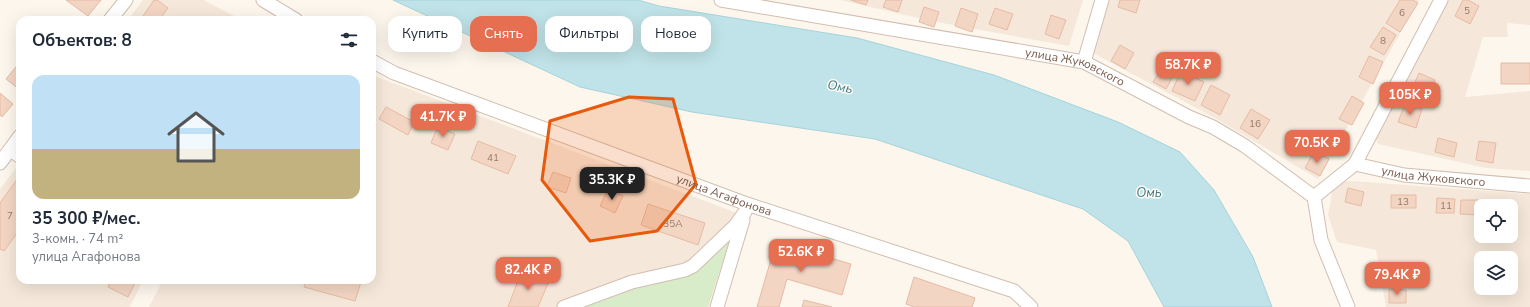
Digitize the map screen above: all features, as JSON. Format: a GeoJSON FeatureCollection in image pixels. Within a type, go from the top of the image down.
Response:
{"type":"FeatureCollection","features":[{"type":"Feature","properties":{"kind":"street"},"geometry":{"type":"LineString","coordinates":[[113,16],[126,0]]}},
{"type":"Feature","properties":{"kind":"street"},"geometry":{"type":"LineString","coordinates":[[263,0],[289,16]]}},
{"type":"Feature","properties":{"kind":"street","name":"улица Жуковского"},"geometry":{"type":"LineString","coordinates":[[720,0],[1084,62],[1189,117],[1213,127],[1244,146],[1314,197]]}},
{"type":"Feature","properties":{"kind":"street"},"geometry":{"type":"LineString","coordinates":[[1084,62],[1102,0]]}},
{"type":"Feature","properties":{"kind":"street"},"geometry":{"type":"LineString","coordinates":[[1348,307],[1321,240],[1314,197],[1355,164],[1441,0]]}},
{"type":"Feature","properties":{"kind":"street","name":"улица Агафонова"},"geometry":{"type":"LineString","coordinates":[[376,63],[394,73],[746,208],[1014,291],[1031,307]]}},
{"type":"Feature","properties":{"kind":"street"},"geometry":{"type":"LineString","coordinates":[[0,163],[16,141]]}},
{"type":"Feature","properties":{"kind":"street","name":"улица Жуковского"},"geometry":{"type":"LineString","coordinates":[[1355,164],[1404,175],[1530,186]]}},
{"type":"Feature","properties":{"kind":"street"},"geometry":{"type":"LineString","coordinates":[[564,307],[632,282],[685,270],[693,266],[735,226],[746,208]]}},
{"type":"Feature","properties":{"kind":"street"},"geometry":{"type":"LineString","coordinates":[[717,307],[746,208]]}},
{"type":"Feature","properties":{"kind":"lane"},"geometry":{"type":"LineString","coordinates":[[8,152],[16,157]]}},
{"type":"Feature","properties":{"kind":"highlighted area"},"geometry":{"type":"Polygon","coordinates":[[[629,97],[673,99],[696,184],[657,231],[590,241],[542,180],[550,121],[629,97]]]}},
{"type":"Feature","properties":{"kind":"shaded area"},"geometry":{"type":"Polygon","coordinates":[[[143,0],[203,0],[234,16],[131,16],[143,0]]]}},
{"type":"Feature","properties":{"kind":"shaded area"},"geometry":{"type":"Polygon","coordinates":[[[840,0],[1083,0],[1069,46],[931,21],[840,0]]]}},
{"type":"Feature","properties":{"kind":"shaded area"},"geometry":{"type":"Polygon","coordinates":[[[1109,0],[1419,0],[1318,179],[1215,118],[1091,52],[1109,0]]]}},
{"type":"Feature","properties":{"kind":"shaded area"},"geometry":{"type":"Polygon","coordinates":[[[1448,0],[1530,0],[1530,25],[1507,23],[1508,37],[1483,37],[1465,97],[1530,91],[1530,171],[1486,168],[1378,144],[1372,132],[1396,85],[1448,0]]]}},
{"type":"Feature","properties":{"kind":"shaded area"},"geometry":{"type":"Polygon","coordinates":[[[376,77],[737,213],[727,230],[687,267],[560,307],[149,307],[161,284],[376,284],[376,77]]]}},
{"type":"Feature","properties":{"kind":"shaded area"},"geometry":{"type":"Polygon","coordinates":[[[16,168],[16,284],[141,284],[130,307],[0,307],[0,189],[16,168]]]}},
{"type":"Feature","properties":{"kind":"shaded area"},"geometry":{"type":"Polygon","coordinates":[[[1351,181],[1530,194],[1530,307],[1386,307],[1376,250],[1337,242],[1328,215],[1334,182],[1351,181]]]}},
{"type":"Feature","properties":{"kind":"green space"},"geometry":{"type":"Polygon","coordinates":[[[732,233],[708,307],[576,307],[638,284],[689,272],[732,233]]]}},
{"type":"Feature","properties":{"kind":"water","name":"Омь"},"geometry":{"type":"Polygon","coordinates":[[[393,0],[638,0],[659,6],[857,38],[994,75],[1118,122],[1180,152],[1214,190],[1253,257],[1272,307],[1164,307],[1128,241],[1083,209],[875,139],[692,112],[580,87],[505,52],[537,52],[537,16],[470,16],[470,36],[462,32],[462,16],[427,16],[393,0]]]}},
{"type":"Feature","properties":{"kind":"building"},"geometry":{"type":"Polygon","coordinates":[[[66,0],[101,0],[88,16],[66,0]]]}},
{"type":"Feature","properties":{"kind":"building"},"geometry":{"type":"Polygon","coordinates":[[[154,0],[157,0],[168,8],[162,16],[143,16],[154,0]]]}},
{"type":"Feature","properties":{"kind":"building"},"geometry":{"type":"Polygon","coordinates":[[[851,0],[868,0],[866,5],[851,0]]]}},
{"type":"Feature","properties":{"kind":"building"},"geometry":{"type":"Polygon","coordinates":[[[886,0],[902,0],[898,12],[883,7],[886,0]]]}},
{"type":"Feature","properties":{"kind":"building"},"geometry":{"type":"Polygon","coordinates":[[[1120,0],[1140,0],[1136,13],[1118,7],[1120,0]]]}},
{"type":"Feature","properties":{"kind":"building"},"geometry":{"type":"Polygon","coordinates":[[[1400,0],[1413,0],[1418,3],[1400,32],[1386,23],[1400,0]]]}},
{"type":"Feature","properties":{"kind":"building"},"geometry":{"type":"Polygon","coordinates":[[[1463,0],[1468,0],[1479,6],[1470,24],[1455,16],[1463,0]]]}},
{"type":"Feature","properties":{"kind":"building"},"geometry":{"type":"Polygon","coordinates":[[[924,7],[939,12],[934,27],[919,22],[924,7]]]}},
{"type":"Feature","properties":{"kind":"building"},"geometry":{"type":"Polygon","coordinates":[[[961,8],[978,14],[972,32],[955,26],[961,8]]]}},
{"type":"Feature","properties":{"kind":"building"},"geometry":{"type":"Polygon","coordinates":[[[995,8],[1013,14],[1007,30],[989,24],[995,8]]]}},
{"type":"Feature","properties":{"kind":"building"},"geometry":{"type":"Polygon","coordinates":[[[1051,15],[1066,20],[1059,39],[1045,34],[1051,15]]]}},
{"type":"Feature","properties":{"kind":"building"},"geometry":{"type":"Polygon","coordinates":[[[1383,27],[1396,35],[1384,55],[1370,47],[1383,27]]]}},
{"type":"Feature","properties":{"kind":"building"},"geometry":{"type":"Polygon","coordinates":[[[1120,45],[1134,53],[1125,69],[1111,61],[1120,45]]]}},
{"type":"Feature","properties":{"kind":"building"},"geometry":{"type":"Polygon","coordinates":[[[1369,56],[1383,62],[1373,84],[1359,77],[1369,56]]]}},
{"type":"Feature","properties":{"kind":"building"},"geometry":{"type":"Polygon","coordinates":[[[1501,63],[1530,63],[1530,84],[1501,84],[1501,63]]]}},
{"type":"Feature","properties":{"kind":"building"},"geometry":{"type":"Polygon","coordinates":[[[16,67],[16,87],[6,79],[16,67]]]}},
{"type":"Feature","properties":{"kind":"building"},"geometry":{"type":"Polygon","coordinates":[[[1162,67],[1174,74],[1166,89],[1153,82],[1162,67]]]}},
{"type":"Feature","properties":{"kind":"building"},"geometry":{"type":"Polygon","coordinates":[[[1181,71],[1204,82],[1195,101],[1172,91],[1181,71]]]}},
{"type":"Feature","properties":{"kind":"building"},"geometry":{"type":"Polygon","coordinates":[[[1419,73],[1435,80],[1428,96],[1412,89],[1419,73]]]}},
{"type":"Feature","properties":{"kind":"building"},"geometry":{"type":"Polygon","coordinates":[[[1211,85],[1230,95],[1220,115],[1201,105],[1211,85]]]}},
{"type":"Feature","properties":{"kind":"building"},"geometry":{"type":"Polygon","coordinates":[[[0,93],[13,104],[2,117],[0,115],[0,93]]]}},
{"type":"Feature","properties":{"kind":"building"},"geometry":{"type":"Polygon","coordinates":[[[1352,96],[1364,103],[1352,125],[1339,119],[1352,96]]]}},
{"type":"Feature","properties":{"kind":"building"},"geometry":{"type":"Polygon","coordinates":[[[1405,104],[1422,109],[1416,128],[1398,122],[1405,104]]]}},
{"type":"Feature","properties":{"kind":"building"},"geometry":{"type":"Polygon","coordinates":[[[386,107],[414,122],[408,135],[379,119],[386,107]]]}},
{"type":"Feature","properties":{"kind":"building"},"geometry":{"type":"Polygon","coordinates":[[[1251,109],[1270,120],[1258,139],[1240,128],[1251,109]]]}},
{"type":"Feature","properties":{"kind":"building"},"geometry":{"type":"Polygon","coordinates":[[[438,126],[455,134],[448,150],[431,143],[438,126]]]}},
{"type":"Feature","properties":{"kind":"building"},"geometry":{"type":"Polygon","coordinates":[[[1329,131],[1342,139],[1332,156],[1319,148],[1329,131]]]}},
{"type":"Feature","properties":{"kind":"building"},"geometry":{"type":"Polygon","coordinates":[[[1438,138],[1457,143],[1454,157],[1435,152],[1438,138]]]}},
{"type":"Feature","properties":{"kind":"building"},"geometry":{"type":"Polygon","coordinates":[[[478,141],[516,156],[508,174],[471,159],[478,141]]]}},
{"type":"Feature","properties":{"kind":"building"},"geometry":{"type":"Polygon","coordinates":[[[1479,141],[1496,143],[1493,163],[1476,160],[1479,141]]]}},
{"type":"Feature","properties":{"kind":"building"},"geometry":{"type":"Polygon","coordinates":[[[1314,151],[1329,159],[1320,176],[1305,168],[1314,151]]]}},
{"type":"Feature","properties":{"kind":"building"},"geometry":{"type":"Polygon","coordinates":[[[553,172],[571,178],[566,193],[547,187],[553,172]]]}},
{"type":"Feature","properties":{"kind":"building"},"geometry":{"type":"Polygon","coordinates":[[[16,181],[16,234],[4,251],[0,249],[0,203],[16,181]]]}},
{"type":"Feature","properties":{"kind":"building"},"geometry":{"type":"Polygon","coordinates":[[[1348,188],[1364,192],[1361,206],[1345,202],[1348,188]]]}},
{"type":"Feature","properties":{"kind":"building"},"geometry":{"type":"Polygon","coordinates":[[[608,189],[623,196],[615,213],[600,206],[608,189]]]}},
{"type":"Feature","properties":{"kind":"building"},"geometry":{"type":"Polygon","coordinates":[[[1391,195],[1416,195],[1416,208],[1391,208],[1391,195]]]}},
{"type":"Feature","properties":{"kind":"building"},"geometry":{"type":"Polygon","coordinates":[[[1437,198],[1455,199],[1454,213],[1436,213],[1437,198]]]}},
{"type":"Feature","properties":{"kind":"building"},"geometry":{"type":"Polygon","coordinates":[[[1461,200],[1474,200],[1474,215],[1460,214],[1461,200]]]}},
{"type":"Feature","properties":{"kind":"building"},"geometry":{"type":"Polygon","coordinates":[[[648,204],[705,223],[698,245],[641,225],[648,204]]]}},
{"type":"Feature","properties":{"kind":"building"},"geometry":{"type":"Polygon","coordinates":[[[776,242],[851,264],[842,295],[787,279],[779,307],[757,307],[776,242]]]}},
{"type":"Feature","properties":{"kind":"building"},"geometry":{"type":"Polygon","coordinates":[[[522,270],[549,281],[538,307],[508,307],[522,270]]]}},
{"type":"Feature","properties":{"kind":"building"},"geometry":{"type":"Polygon","coordinates":[[[914,277],[975,298],[972,307],[914,307],[906,304],[914,277]]]}},
{"type":"Feature","properties":{"kind":"building"},"geometry":{"type":"Polygon","coordinates":[[[109,284],[134,284],[128,297],[108,287],[109,284]]]}},
{"type":"Feature","properties":{"kind":"building"},"geometry":{"type":"Polygon","coordinates":[[[305,284],[360,284],[355,301],[304,287],[305,284]]]}},
{"type":"Feature","properties":{"kind":"building"},"geometry":{"type":"Polygon","coordinates":[[[1389,289],[1406,290],[1406,303],[1389,303],[1389,289]]]}},
{"type":"Feature","properties":{"kind":"building"},"geometry":{"type":"Polygon","coordinates":[[[804,300],[832,307],[802,307],[804,300]]]}}]}
